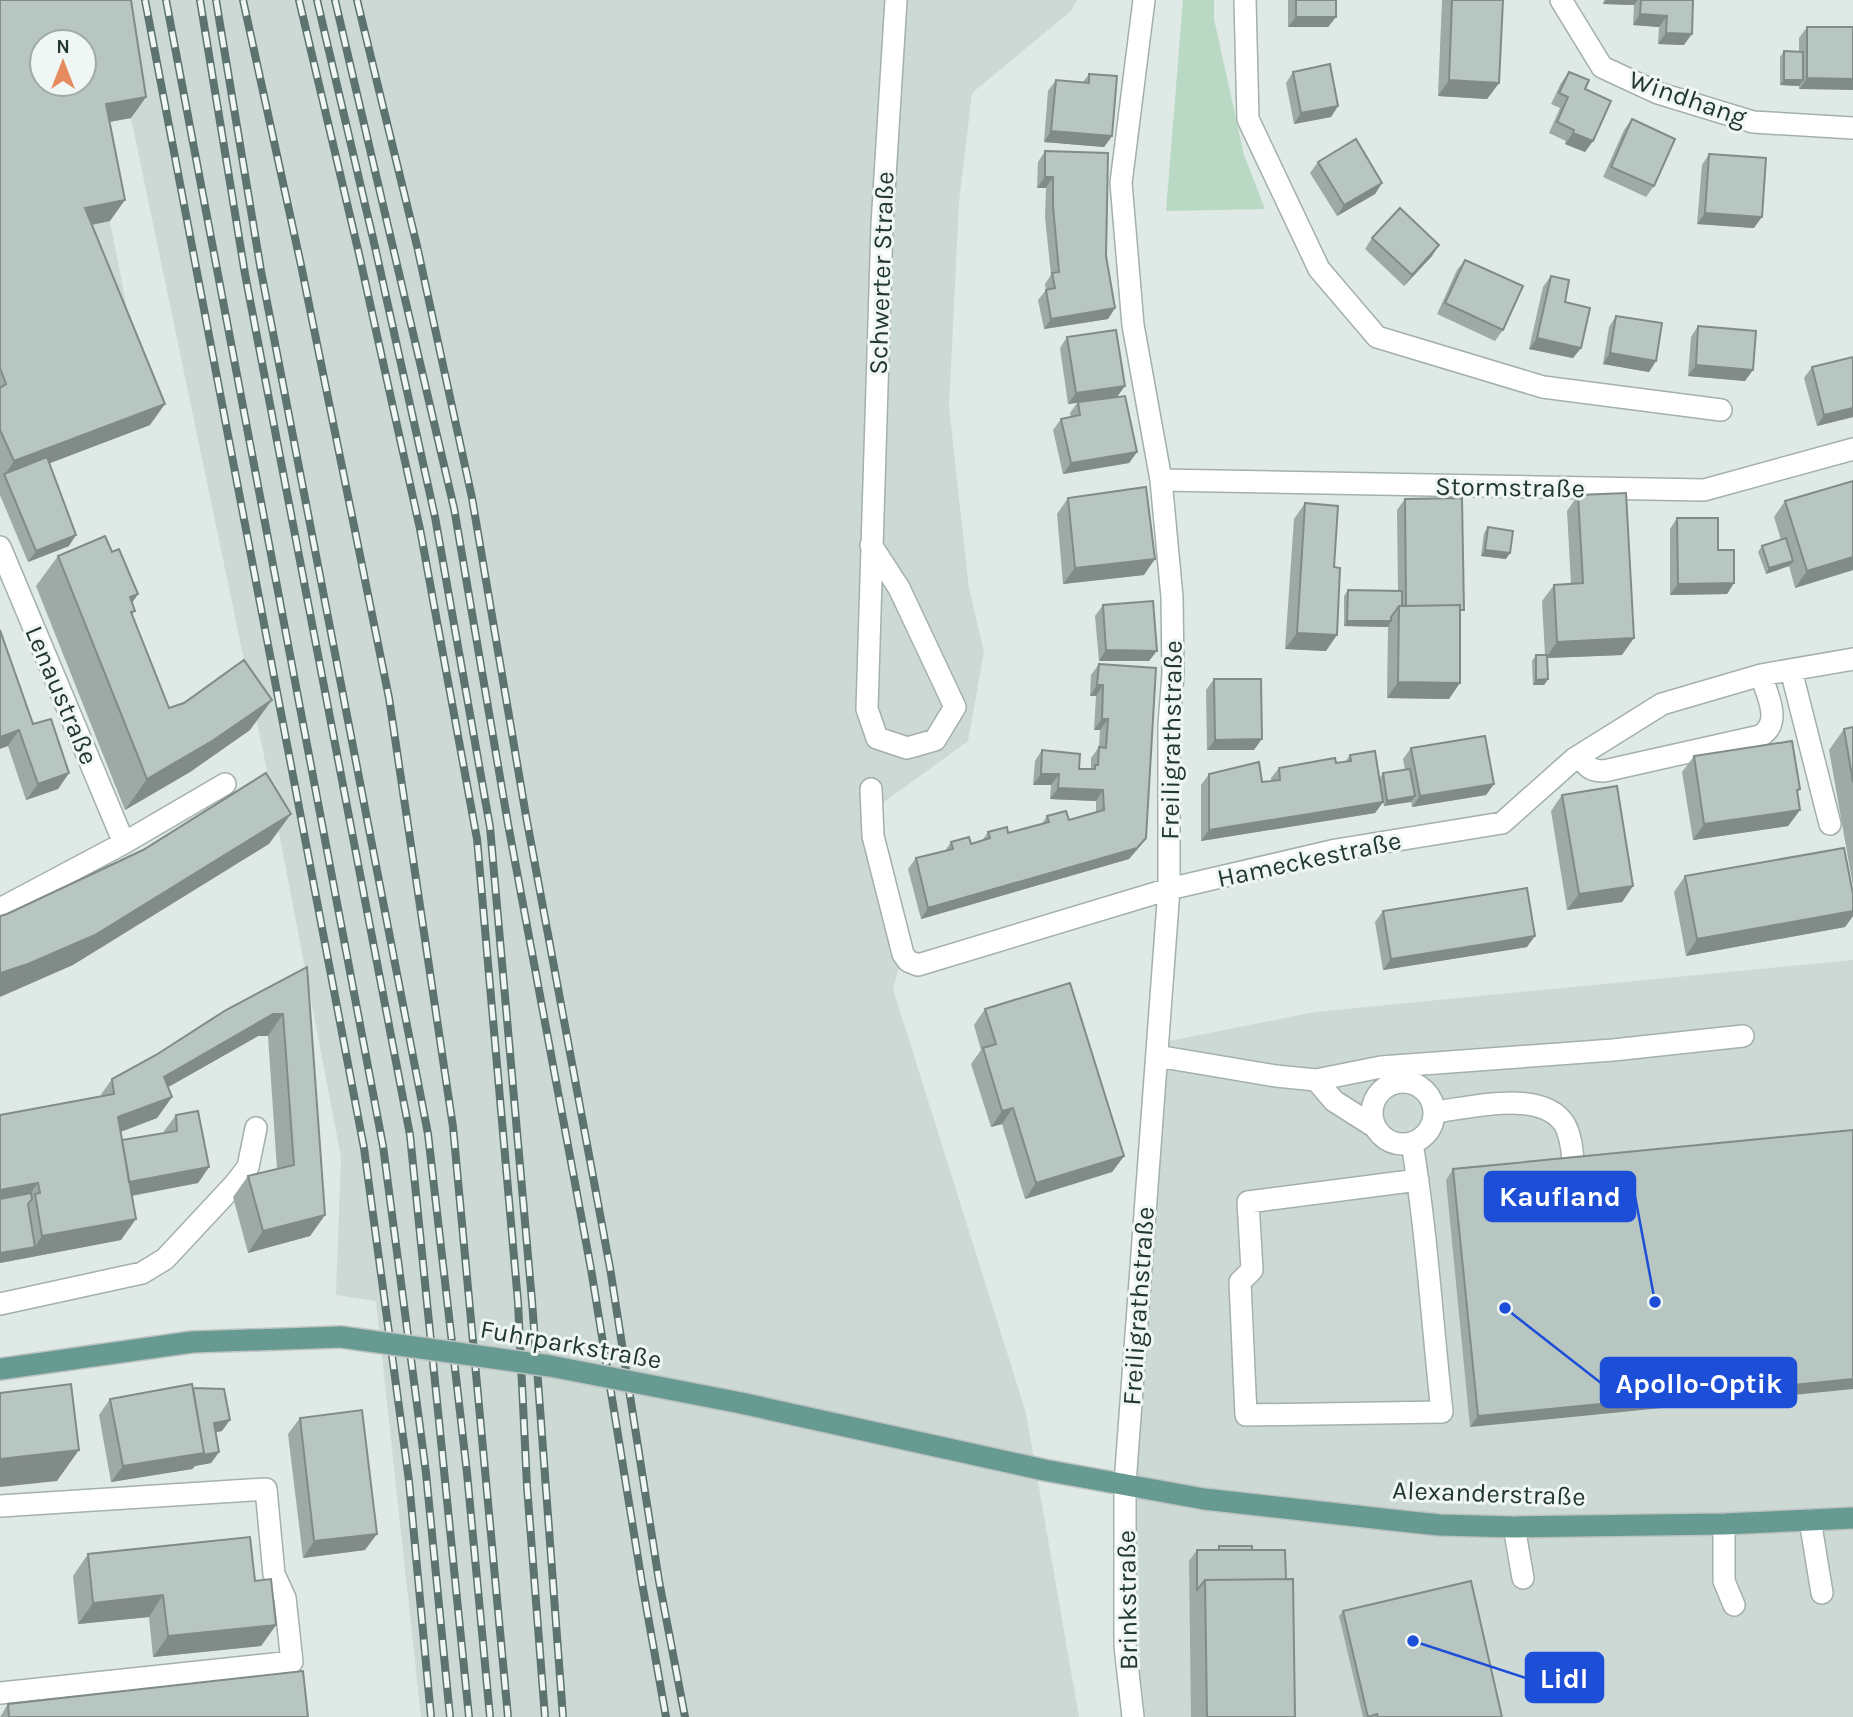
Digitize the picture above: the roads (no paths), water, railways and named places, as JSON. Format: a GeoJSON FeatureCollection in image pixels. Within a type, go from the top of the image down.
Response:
{"type":"FeatureCollection","features":[{"type":"Feature","properties":{"kind":"main road","name":"Fuhrparkstraße"},"geometry":{"type":"LineString","coordinates":[[0,1370],[192,1342],[341,1337],[550,1366],[741,1403],[1044,1470],[1125,1484]]}},
{"type":"Feature","properties":{"kind":"main road","name":"Alexanderstraße"},"geometry":{"type":"LineString","coordinates":[[1125,1484],[1204,1499],[1440,1525],[1514,1527],[1724,1524],[1853,1518]]}},
{"type":"Feature","properties":{"kind":"street","name":"Schwerter Straße"},"geometry":{"type":"LineString","coordinates":[[872,545],[899,588],[955,707],[936,740],[908,748],[877,738],[867,709],[872,545],[882,225],[896,0]]}},
{"type":"Feature","properties":{"kind":"street","name":"Freiligrathstraße"},"geometry":{"type":"LineString","coordinates":[[1125,1484],[1169,889],[1169,725],[1173,674],[1172,597],[1161,480],[1133,325],[1121,183],[1143,0]]}},
{"type":"Feature","properties":{"kind":"street"},"geometry":{"type":"LineString","coordinates":[[1245,0],[1248,120],[1319,270],[1377,337],[1543,387],[1721,410]]}},
{"type":"Feature","properties":{"kind":"street","name":"Windhang"},"geometry":{"type":"LineString","coordinates":[[1561,0],[1602,67],[1658,93],[1753,122],[1853,128]]}},
{"type":"Feature","properties":{"kind":"street","name":"Stormstraße"},"geometry":{"type":"LineString","coordinates":[[1161,480],[1704,490],[1853,450]]}},
{"type":"Feature","properties":{"kind":"street","name":"Lenaustraße"},"geometry":{"type":"LineString","coordinates":[[0,547],[124,843]]}},
{"type":"Feature","properties":{"kind":"street","name":"Hameckestraße"},"geometry":{"type":"LineString","coordinates":[[872,789],[873,836],[903,954],[908,961],[918,965],[1169,889],[1336,850],[1502,823],[1580,755],[1662,704],[1761,675],[1853,659]]}},
{"type":"Feature","properties":{"kind":"street"},"geometry":{"type":"LineString","coordinates":[[1791,670],[1830,824]]}},
{"type":"Feature","properties":{"kind":"street"},"geometry":{"type":"LineString","coordinates":[[1580,755],[1592,771],[1604,771],[1760,736],[1769,731],[1773,721],[1761,675]]}},
{"type":"Feature","properties":{"kind":"street"},"geometry":{"type":"LineString","coordinates":[[0,909],[124,843],[225,784]]}},
{"type":"Feature","properties":{"kind":"street"},"geometry":{"type":"LineString","coordinates":[[1157,1056],[1316,1080],[1387,1075],[1454,1060],[1613,1050],[1743,1036]]}},
{"type":"Feature","properties":{"kind":"street"},"geometry":{"type":"LineString","coordinates":[[1420,1087],[1454,1060]]}},
{"type":"Feature","properties":{"kind":"street"},"geometry":{"type":"LineString","coordinates":[[1316,1080],[1334,1101],[1375,1127],[1391,1142],[1412,1143],[1422,1139],[1429,1131],[1435,1112],[1433,1102],[1420,1087],[1387,1075]]}},
{"type":"Feature","properties":{"kind":"street"},"geometry":{"type":"LineString","coordinates":[[1375,1127],[1373,1107],[1387,1075]]}},
{"type":"Feature","properties":{"kind":"street"},"geometry":{"type":"LineString","coordinates":[[1435,1112],[1531,1103],[1550,1111],[1564,1123],[1571,1140],[1574,1168]]}},
{"type":"Feature","properties":{"kind":"street"},"geometry":{"type":"LineString","coordinates":[[0,1304],[142,1273],[165,1259],[248,1167],[256,1128]]}},
{"type":"Feature","properties":{"kind":"street"},"geometry":{"type":"LineString","coordinates":[[1412,1143],[1418,1180],[1428,1254],[1433,1338],[1442,1412],[1246,1415],[1240,1282],[1252,1270],[1248,1202],[1418,1180]]}},
{"type":"Feature","properties":{"kind":"street","name":"Brinkstraße"},"geometry":{"type":"LineString","coordinates":[[1125,1484],[1125,1646],[1133,1717]]}},
{"type":"Feature","properties":{"kind":"street"},"geometry":{"type":"LineString","coordinates":[[0,1506],[266,1489],[274,1574],[285,1598],[292,1662],[0,1693]]}},
{"type":"Feature","properties":{"kind":"street"},"geometry":{"type":"LineString","coordinates":[[1810,1520],[1822,1593]]}},
{"type":"Feature","properties":{"kind":"street"},"geometry":{"type":"LineString","coordinates":[[1724,1524],[1724,1581],[1734,1605]]}},
{"type":"Feature","properties":{"kind":"street"},"geometry":{"type":"LineString","coordinates":[[1514,1527],[1523,1578]]}},
{"type":"Feature","properties":{"kind":"railway"},"geometry":{"type":"LineString","coordinates":[[145,0],[364,1148],[409,1481],[431,1717]]}},
{"type":"Feature","properties":{"kind":"railway"},"geometry":{"type":"LineString","coordinates":[[166,0],[383,1146],[426,1473],[450,1717]]}},
{"type":"Feature","properties":{"kind":"railway"},"geometry":{"type":"LineString","coordinates":[[200,0],[245,274],[410,1135],[469,1717]]}},
{"type":"Feature","properties":{"kind":"railway"},"geometry":{"type":"LineString","coordinates":[[216,0],[261,271],[428,1134],[467,1473],[490,1717]]}},
{"type":"Feature","properties":{"kind":"railway"},"geometry":{"type":"LineString","coordinates":[[243,0],[301,265],[389,698],[453,1127],[508,1717]]}},
{"type":"Feature","properties":{"kind":"railway"},"geometry":{"type":"LineString","coordinates":[[299,0],[420,529],[477,839],[518,1302],[527,1486],[545,1717]]}},
{"type":"Feature","properties":{"kind":"railway"},"geometry":{"type":"LineString","coordinates":[[317,0],[435,517],[490,827],[532,1301],[563,1717]]}},
{"type":"Feature","properties":{"kind":"railway"},"geometry":{"type":"LineString","coordinates":[[335,0],[454,508],[508,824],[591,1269],[666,1717]]}},
{"type":"Feature","properties":{"kind":"railway"},"geometry":{"type":"LineString","coordinates":[[357,0],[417,246],[472,498],[526,816],[610,1268],[659,1581],[685,1717]]}},
{"type":"Feature","properties":{"kind":"place","name":"Kaufland"},"geometry":{"type":"Point","coordinates":[1655,1302]}},
{"type":"Feature","properties":{"kind":"place","name":"Apollo-Optik"},"geometry":{"type":"Point","coordinates":[1505,1308]}},
{"type":"Feature","properties":{"kind":"place","name":"Lidl"},"geometry":{"type":"Point","coordinates":[1413,1641]}}]}
